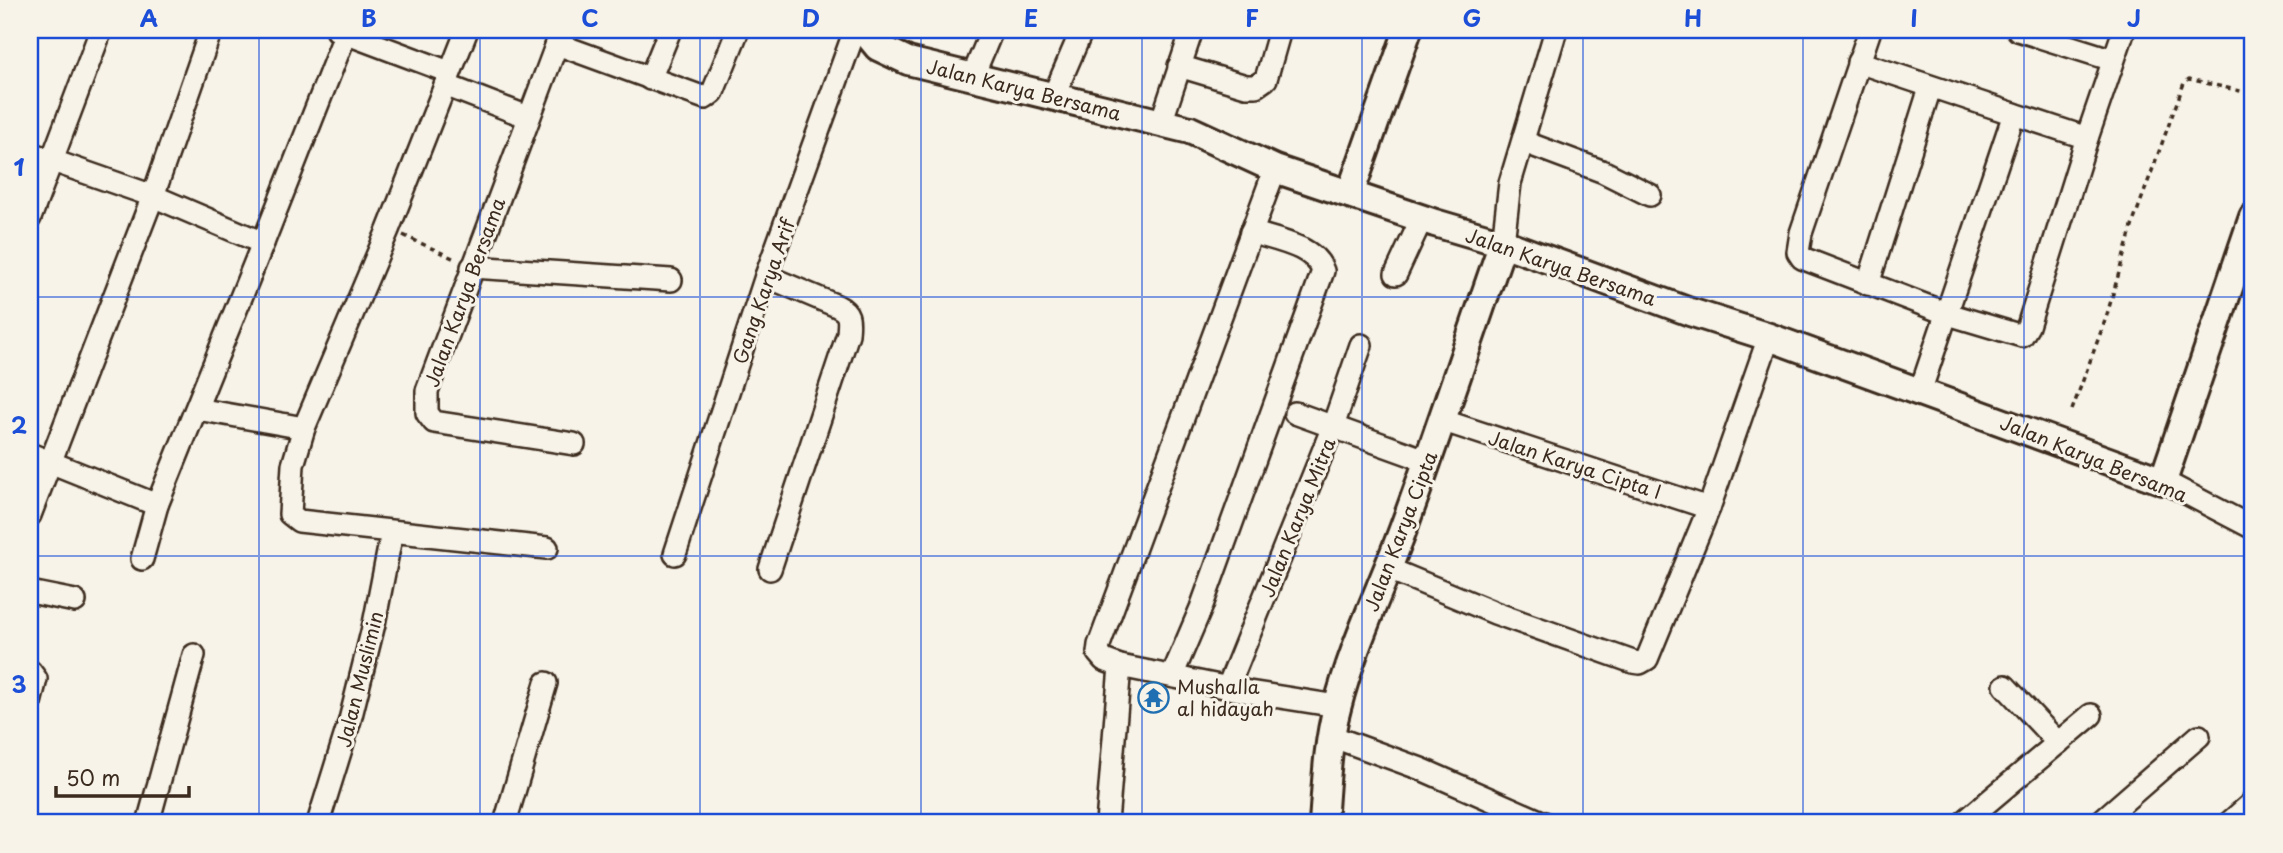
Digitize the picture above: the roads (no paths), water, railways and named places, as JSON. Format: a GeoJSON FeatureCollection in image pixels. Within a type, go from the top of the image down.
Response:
{"type":"FeatureCollection","features":[{"type":"Feature","properties":{"kind":"street"},"geometry":{"type":"LineString","coordinates":[[30,218],[101,30]]}},
{"type":"Feature","properties":{"kind":"street"},"geometry":{"type":"LineString","coordinates":[[30,515],[40,457],[153,196],[211,30]]}},
{"type":"Feature","properties":{"kind":"street"},"geometry":{"type":"LineString","coordinates":[[467,30],[388,229],[304,428],[293,465],[290,514],[294,519],[392,533],[547,548]]}},
{"type":"Feature","properties":{"kind":"street"},"geometry":{"type":"LineString","coordinates":[[650,79],[670,30]]}},
{"type":"Feature","properties":{"kind":"street"},"geometry":{"type":"LineString","coordinates":[[559,37],[650,79],[702,98],[713,92],[738,30]]}},
{"type":"Feature","properties":{"kind":"street","name":"Gang Karya Arif"},"geometry":{"type":"LineString","coordinates":[[675,554],[766,276],[855,30]]}},
{"type":"Feature","properties":{"kind":"street","name":"Jalan Karya Bersama"},"geometry":{"type":"LineString","coordinates":[[864,30],[878,47],[908,61],[1190,130],[1275,169],[1503,243],[1690,312],[1769,337],[2162,481],[2253,528]]}},
{"type":"Feature","properties":{"kind":"street"},"geometry":{"type":"LineString","coordinates":[[972,78],[992,30]]}},
{"type":"Feature","properties":{"kind":"street"},"geometry":{"type":"LineString","coordinates":[[1054,95],[1082,30]]}},
{"type":"Feature","properties":{"kind":"street"},"geometry":{"type":"LineString","coordinates":[[1161,123],[1192,30]]}},
{"type":"Feature","properties":{"kind":"street"},"geometry":{"type":"LineString","coordinates":[[1179,66],[1246,86],[1256,86],[1266,79],[1280,30]]}},
{"type":"Feature","properties":{"kind":"street"},"geometry":{"type":"LineString","coordinates":[[1350,194],[1408,30]]}},
{"type":"Feature","properties":{"kind":"street"},"geometry":{"type":"LineString","coordinates":[[1503,243],[1510,183],[1556,30]]}},
{"type":"Feature","properties":{"kind":"street"},"geometry":{"type":"LineString","coordinates":[[1870,30],[1801,233],[1798,252],[1802,258],[1868,284],[2018,337],[2025,335],[2124,30]]}},
{"type":"Feature","properties":{"kind":"street"},"geometry":{"type":"LineString","coordinates":[[2018,30],[2113,60]]}},
{"type":"Feature","properties":{"kind":"street"},"geometry":{"type":"LineString","coordinates":[[142,559],[157,505],[263,243],[343,31],[528,117]]}},
{"type":"Feature","properties":{"kind":"street","name":"Jalan Karya Bersama"},"geometry":{"type":"LineString","coordinates":[[559,37],[427,391],[427,413],[435,422],[574,444]]}},
{"type":"Feature","properties":{"kind":"street"},"geometry":{"type":"LineString","coordinates":[[1858,62],[2087,138]]}},
{"type":"Feature","properties":{"kind":"street"},"geometry":{"type":"LineString","coordinates":[[1868,284],[1930,88]]}},
{"type":"Feature","properties":{"kind":"street"},"geometry":{"type":"LineString","coordinates":[[1920,392],[2014,114]]}},
{"type":"Feature","properties":{"kind":"street"},"geometry":{"type":"LineString","coordinates":[[1524,142],[1604,172],[1650,195]]}},
{"type":"Feature","properties":{"kind":"street"},"geometry":{"type":"LineString","coordinates":[[30,153],[153,196],[263,243]]}},
{"type":"Feature","properties":{"kind":"street"},"geometry":{"type":"LineString","coordinates":[[1275,169],[1098,653],[1104,660],[1121,666],[1337,706]]}},
{"type":"Feature","properties":{"kind":"street"},"geometry":{"type":"LineString","coordinates":[[2162,481],[2253,217]]}},
{"type":"Feature","properties":{"kind":"street"},"geometry":{"type":"LineString","coordinates":[[1396,274],[1422,218]]}},
{"type":"Feature","properties":{"kind":"street"},"geometry":{"type":"LineString","coordinates":[[1172,676],[1201,608],[1323,271],[1319,261],[1304,250],[1251,232]]}},
{"type":"Feature","properties":{"kind":"street","name":"Jalan Karya Cipta"},"geometry":{"type":"LineString","coordinates":[[1323,823],[1331,736],[1337,706],[1360,635],[1389,569],[1503,243]]}},
{"type":"Feature","properties":{"kind":"street"},"geometry":{"type":"LineString","coordinates":[[472,267],[671,280]]}},
{"type":"Feature","properties":{"kind":"street"},"geometry":{"type":"LineString","coordinates":[[766,276],[837,306],[849,316],[848,334],[770,569]]}},
{"type":"Feature","properties":{"kind":"street"},"geometry":{"type":"LineString","coordinates":[[1389,569],[1495,613],[1633,662],[1640,663],[1647,659],[1709,508],[1769,337]]}},
{"type":"Feature","properties":{"kind":"street","name":"Jalan Karya Mitra"},"geometry":{"type":"LineString","coordinates":[[1228,687],[1332,429],[1361,345]]}},
{"type":"Feature","properties":{"kind":"street"},"geometry":{"type":"LineString","coordinates":[[197,409],[304,428]]}},
{"type":"Feature","properties":{"kind":"street"},"geometry":{"type":"LineString","coordinates":[[1295,413],[1332,429],[1427,461]]}},
{"type":"Feature","properties":{"kind":"street","name":"Jalan Karya Cipta I"},"geometry":{"type":"LineString","coordinates":[[1441,420],[1709,508]]}},
{"type":"Feature","properties":{"kind":"street"},"geometry":{"type":"LineString","coordinates":[[40,457],[157,505]]}},
{"type":"Feature","properties":{"kind":"street","name":"Jalan Muslimin"},"geometry":{"type":"LineString","coordinates":[[318,823],[353,708],[374,624],[392,533]]}},
{"type":"Feature","properties":{"kind":"street"},"geometry":{"type":"LineString","coordinates":[[30,592],[75,601]]}},
{"type":"Feature","properties":{"kind":"street"},"geometry":{"type":"LineString","coordinates":[[148,823],[194,655]]}},
{"type":"Feature","properties":{"kind":"street"},"geometry":{"type":"LineString","coordinates":[[1107,823],[1121,666]]}},
{"type":"Feature","properties":{"kind":"street"},"geometry":{"type":"LineString","coordinates":[[30,671],[36,679],[30,703]]}},
{"type":"Feature","properties":{"kind":"street"},"geometry":{"type":"LineString","coordinates":[[505,823],[547,682]]}},
{"type":"Feature","properties":{"kind":"street"},"geometry":{"type":"LineString","coordinates":[[2005,686],[2058,743]]}},
{"type":"Feature","properties":{"kind":"street"},"geometry":{"type":"LineString","coordinates":[[1963,823],[2091,715]]}},
{"type":"Feature","properties":{"kind":"street"},"geometry":{"type":"LineString","coordinates":[[1331,736],[1421,769],[1544,823]]}},
{"type":"Feature","properties":{"kind":"street"},"geometry":{"type":"LineString","coordinates":[[2099,823],[2199,736]]}},
{"type":"Feature","properties":{"kind":"street"},"geometry":{"type":"LineString","coordinates":[[2229,823],[2253,802]]}},
{"type":"Feature","properties":{"kind":"place","name":"Mushalla al hidayah"},"geometry":{"type":"Point","coordinates":[1154,697]}}]}
